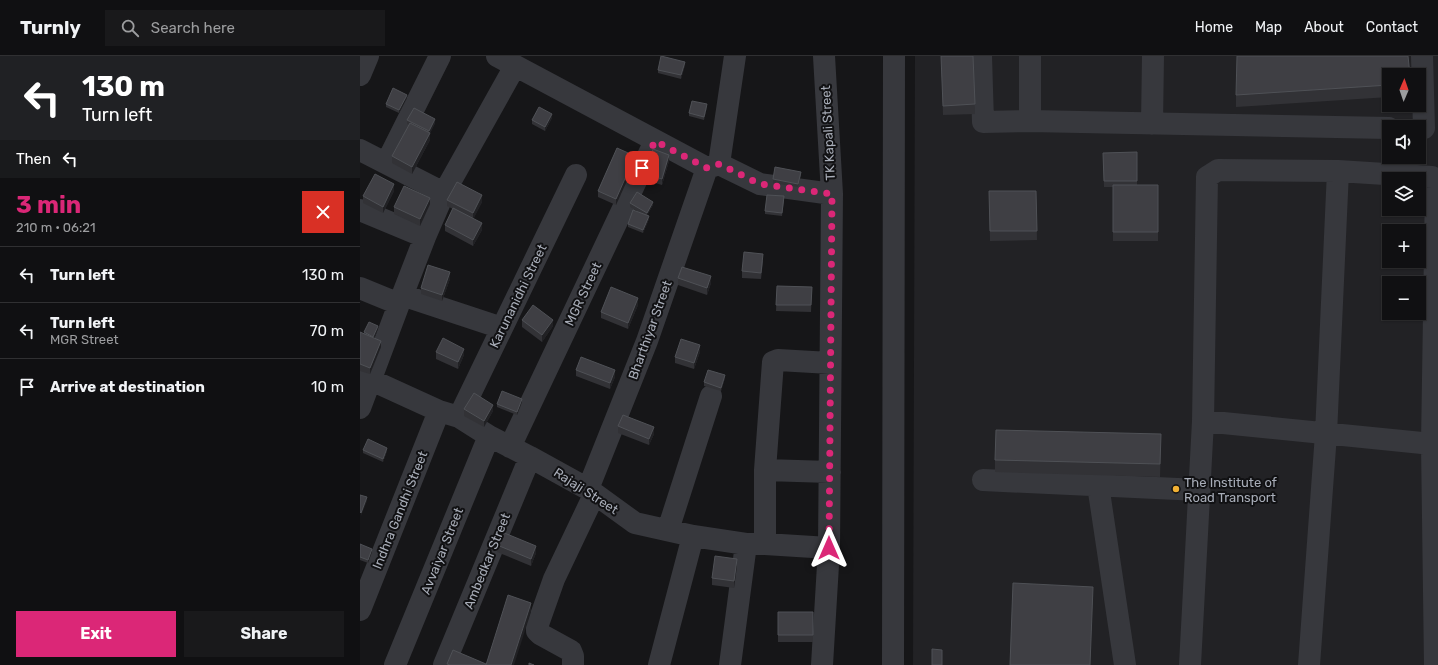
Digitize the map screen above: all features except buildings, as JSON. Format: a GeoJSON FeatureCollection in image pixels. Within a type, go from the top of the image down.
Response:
{"type":"FeatureCollection","features":[{"type":"Feature","properties":{"kind":"street"},"geometry":{"type":"LineString","coordinates":[[360,75],[368,56]]}},
{"type":"Feature","properties":{"kind":"street"},"geometry":{"type":"LineString","coordinates":[[387,162],[440,56]]}},
{"type":"Feature","properties":{"kind":"street","name":"Bharthiyar Street"},"geometry":{"type":"LineString","coordinates":[[573,665],[574,656],[571,651],[540,634],[537,631],[537,627],[554,578],[591,492],[713,166],[735,56]]}},
{"type":"Feature","properties":{"kind":"street","name":"TK Kapali Street"},"geometry":{"type":"LineString","coordinates":[[822,665],[829,548],[832,194],[824,56]]}},
{"type":"Feature","properties":{"kind":"street"},"geometry":{"type":"LineString","coordinates":[[893,665],[894,56]]}},
{"type":"Feature","properties":{"kind":"street"},"geometry":{"type":"LineString","coordinates":[[981,56],[983,122],[1030,121],[1382,128]]}},
{"type":"Feature","properties":{"kind":"street"},"geometry":{"type":"LineString","coordinates":[[1030,56],[1030,121]]}},
{"type":"Feature","properties":{"kind":"street"},"geometry":{"type":"LineString","coordinates":[[1152,124],[1153,56]]}},
{"type":"Feature","properties":{"kind":"street"},"geometry":{"type":"LineString","coordinates":[[1422,56],[1424,120]]}},
{"type":"Feature","properties":{"kind":"street"},"geometry":{"type":"LineString","coordinates":[[360,408],[365,377],[400,299],[444,193],[506,61],[655,141],[713,166],[760,184],[832,194]]}},
{"type":"Feature","properties":{"kind":"street","name":"MGR Street"},"geometry":{"type":"LineString","coordinates":[[510,447],[655,141]]}},
{"type":"Feature","properties":{"kind":"street"},"geometry":{"type":"LineString","coordinates":[[360,150],[387,162],[444,193]]}},
{"type":"Feature","properties":{"kind":"street"},"geometry":{"type":"LineString","coordinates":[[1190,665],[1203,421],[1207,177],[1218,170],[1338,171],[1432,177],[1436,185],[1432,444],[1435,665]]}},
{"type":"Feature","properties":{"kind":"street"},"geometry":{"type":"LineString","coordinates":[[1309,665],[1326,434],[1338,171]]}},
{"type":"Feature","properties":{"kind":"street","name":"Karunanidhi Street"},"geometry":{"type":"LineString","coordinates":[[449,414],[502,328],[576,176]]}},
{"type":"Feature","properties":{"kind":"street"},"geometry":{"type":"LineString","coordinates":[[360,210],[425,237]]}},
{"type":"Feature","properties":{"kind":"street"},"geometry":{"type":"LineString","coordinates":[[360,288],[502,328]]}},
{"type":"Feature","properties":{"kind":"street"},"geometry":{"type":"LineString","coordinates":[[730,665],[755,544],[765,470],[773,362],[778,360],[830,363]]}},
{"type":"Feature","properties":{"kind":"street","name":"Rajaji Street"},"geometry":{"type":"LineString","coordinates":[[365,377],[449,414],[530,457],[591,492],[635,523],[693,536],[755,544],[829,548]]}},
{"type":"Feature","properties":{"kind":"street"},"geometry":{"type":"LineString","coordinates":[[668,530],[711,396]]}},
{"type":"Feature","properties":{"kind":"street","name":"Indhra Gandhi Street"},"geometry":{"type":"LineString","coordinates":[[360,610],[449,414]]}},
{"type":"Feature","properties":{"kind":"street"},"geometry":{"type":"LineString","coordinates":[[1203,421],[1432,444]]}},
{"type":"Feature","properties":{"kind":"street","name":"Avvaiyar Street"},"geometry":{"type":"LineString","coordinates":[[395,665],[489,436]]}},
{"type":"Feature","properties":{"kind":"street","name":"Ambedkar Street"},"geometry":{"type":"LineString","coordinates":[[444,665],[530,457]]}},
{"type":"Feature","properties":{"kind":"street"},"geometry":{"type":"LineString","coordinates":[[765,470],[830,472]]}},
{"type":"Feature","properties":{"kind":"street"},"geometry":{"type":"LineString","coordinates":[[983,480],[1199,490]]}},
{"type":"Feature","properties":{"kind":"street"},"geometry":{"type":"LineString","coordinates":[[1098,485],[1125,665]]}},
{"type":"Feature","properties":{"kind":"street"},"geometry":{"type":"LineString","coordinates":[[660,665],[693,536]]}},
{"type":"Feature","properties":{"kind":"shaded area","name":"The Institute of Road Transport"},"geometry":{"type":"Polygon","coordinates":[[[915,56],[1438,56],[1438,665],[913,665],[915,56]]]}},
{"type":"Feature","properties":{"kind":"place","name":"The Institute of Road Transport"},"geometry":{"type":"Point","coordinates":[1176,489]}},
{"type":"Feature","properties":{"kind":"route"},"geometry":{"type":"LineString","coordinates":[[642,168],[655,141],[707,168],[719,164],[760,184],[832,194],[829,548]]}}]}
